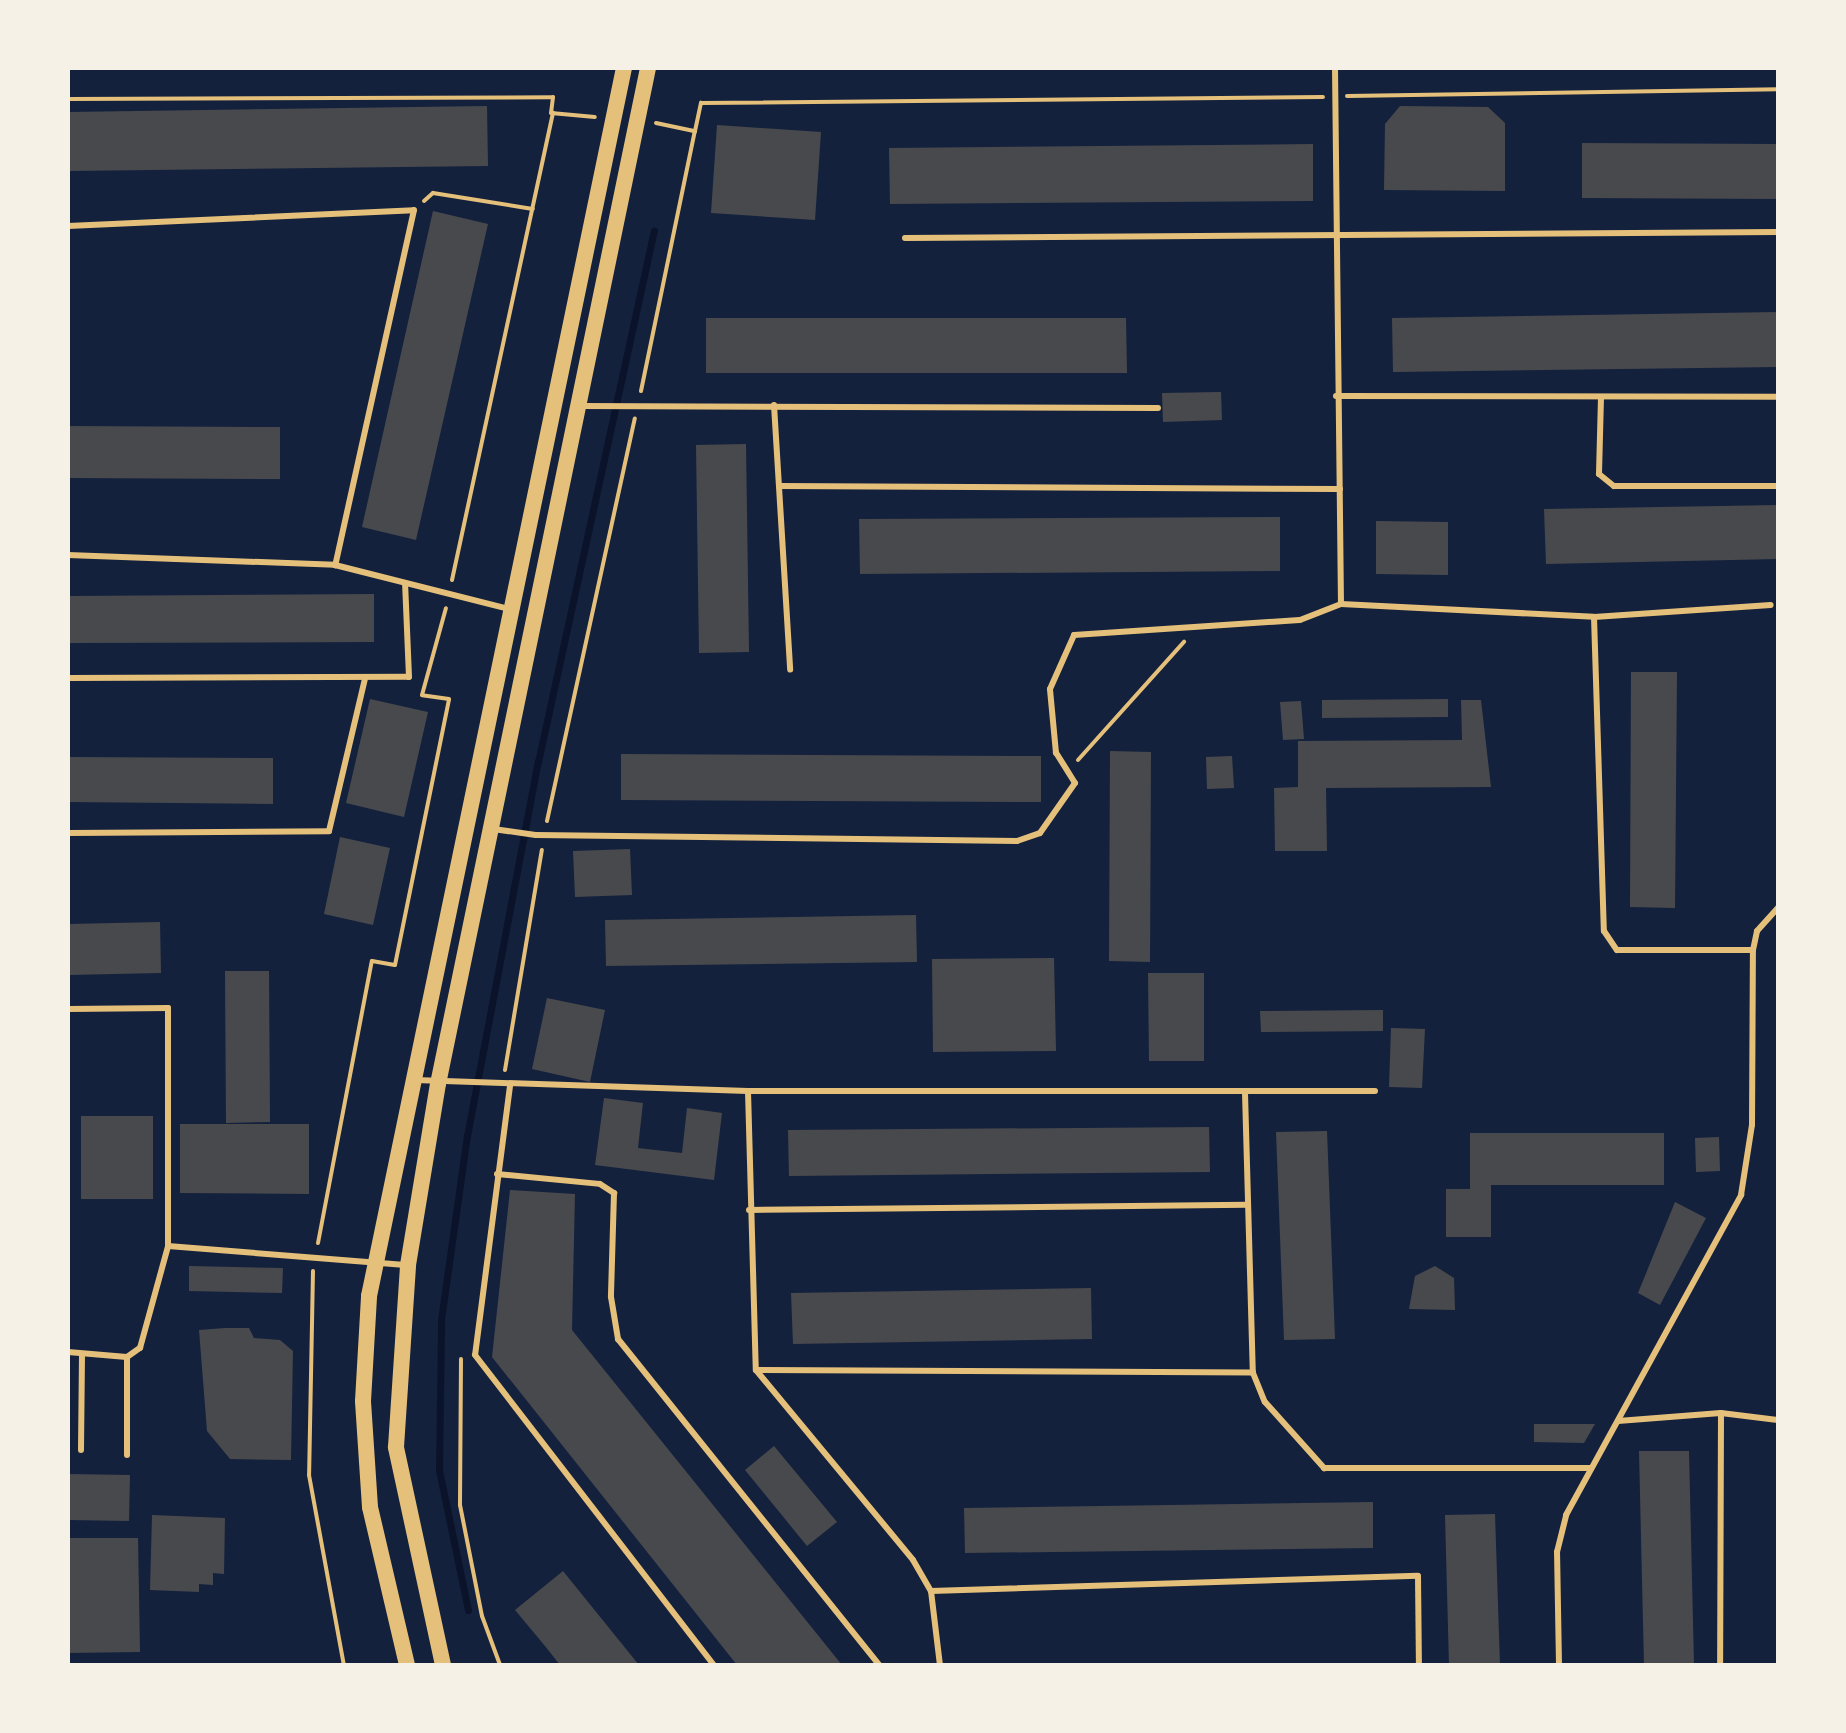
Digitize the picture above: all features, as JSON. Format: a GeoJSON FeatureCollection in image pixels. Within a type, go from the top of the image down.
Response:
{"type":"FeatureCollection","features":[{"type":"Feature","properties":{"kind":"main road"},"geometry":{"type":"LineString","coordinates":[[407,1665],[382,1577],[366,1473],[363,1366],[374,1262],[624,68]]}},
{"type":"Feature","properties":{"kind":"main road"},"geometry":{"type":"LineString","coordinates":[[443,1665],[396,1447],[408,1265],[438,1084],[648,68]]}},
{"type":"Feature","properties":{"kind":"lane"},"geometry":{"type":"LineString","coordinates":[[1335,68],[1341,236],[1336,396],[1341,604]]}},
{"type":"Feature","properties":{"kind":"lane"},"geometry":{"type":"LineString","coordinates":[[68,226],[414,210],[335,565]]}},
{"type":"Feature","properties":{"kind":"lane"},"geometry":{"type":"LineString","coordinates":[[905,238],[1778,232]]}},
{"type":"Feature","properties":{"kind":"lane"},"geometry":{"type":"LineString","coordinates":[[1336,396],[1778,397]]}},
{"type":"Feature","properties":{"kind":"lane"},"geometry":{"type":"LineString","coordinates":[[1601,397],[1599,474],[1614,486],[1778,486]]}},
{"type":"Feature","properties":{"kind":"lane"},"geometry":{"type":"LineString","coordinates":[[774,405],[790,670]]}},
{"type":"Feature","properties":{"kind":"lane"},"geometry":{"type":"LineString","coordinates":[[578,406],[1158,408]]}},
{"type":"Feature","properties":{"kind":"lane"},"geometry":{"type":"LineString","coordinates":[[779,486],[1340,489]]}},
{"type":"Feature","properties":{"kind":"lane"},"geometry":{"type":"LineString","coordinates":[[68,555],[335,565],[449,597],[509,609]]}},
{"type":"Feature","properties":{"kind":"lane"},"geometry":{"type":"LineString","coordinates":[[68,678],[409,677],[405,583]]}},
{"type":"Feature","properties":{"kind":"lane"},"geometry":{"type":"LineString","coordinates":[[490,828],[540,835],[1017,841],[1040,833],[1067,801],[1075,783],[1071,768],[1056,753],[1050,689],[1074,635],[1195,630],[1300,620],[1341,604],[1594,617],[1771,605]]}},
{"type":"Feature","properties":{"kind":"lane"},"geometry":{"type":"LineString","coordinates":[[1594,617],[1604,931],[1617,950],[1753,950]]}},
{"type":"Feature","properties":{"kind":"lane"},"geometry":{"type":"LineString","coordinates":[[68,833],[329,831],[365,679]]}},
{"type":"Feature","properties":{"kind":"lane"},"geometry":{"type":"LineString","coordinates":[[1559,1665],[1557,1552],[1566,1515],[1741,1195],[1752,1125],[1753,950],[1757,931],[1778,908]]}},
{"type":"Feature","properties":{"kind":"lane"},"geometry":{"type":"LineString","coordinates":[[68,1009],[168,1008],[168,1246],[146,1333],[127,1357],[127,1455]]}},
{"type":"Feature","properties":{"kind":"lane"},"geometry":{"type":"LineString","coordinates":[[412,1080],[438,1084],[748,1091],[1375,1091]]}},
{"type":"Feature","properties":{"kind":"lane"},"geometry":{"type":"LineString","coordinates":[[506,1086],[475,1355],[714,1665]]}},
{"type":"Feature","properties":{"kind":"lane"},"geometry":{"type":"LineString","coordinates":[[748,1091],[749,1210],[756,1370],[931,1591],[940,1665]]}},
{"type":"Feature","properties":{"kind":"lane"},"geometry":{"type":"LineString","coordinates":[[1245,1093],[1253,1373],[1265,1402],[1324,1468],[1591,1468]]}},
{"type":"Feature","properties":{"kind":"lane"},"geometry":{"type":"LineString","coordinates":[[497,1174],[600,1184],[614,1193],[611,1297],[618,1339],[879,1665]]}},
{"type":"Feature","properties":{"kind":"lane"},"geometry":{"type":"LineString","coordinates":[[749,1210],[1247,1205]]}},
{"type":"Feature","properties":{"kind":"lane"},"geometry":{"type":"LineString","coordinates":[[168,1246],[408,1265]]}},
{"type":"Feature","properties":{"kind":"lane"},"geometry":{"type":"LineString","coordinates":[[68,1352],[82,1357],[127,1357]]}},
{"type":"Feature","properties":{"kind":"lane"},"geometry":{"type":"LineString","coordinates":[[81,1450],[82,1357]]}},
{"type":"Feature","properties":{"kind":"lane"},"geometry":{"type":"LineString","coordinates":[[756,1370],[1253,1373]]}},
{"type":"Feature","properties":{"kind":"lane"},"geometry":{"type":"LineString","coordinates":[[1618,1421],[1721,1413],[1778,1420]]}},
{"type":"Feature","properties":{"kind":"lane"},"geometry":{"type":"LineString","coordinates":[[1720,1665],[1721,1413]]}},
{"type":"Feature","properties":{"kind":"lane"},"geometry":{"type":"LineString","coordinates":[[931,1591],[1418,1576],[1419,1665]]}},
{"type":"Feature","properties":{"kind":"path"},"geometry":{"type":"LineString","coordinates":[[506,1086],[540,835],[638,406],[701,103],[1778,89]]}},
{"type":"Feature","properties":{"kind":"path"},"geometry":{"type":"LineString","coordinates":[[68,99],[553,97],[553,113],[449,597],[422,695],[449,699],[408,903],[395,965],[372,961],[316,1252]]}},
{"type":"Feature","properties":{"kind":"path"},"geometry":{"type":"LineString","coordinates":[[553,113],[613,119]]}},
{"type":"Feature","properties":{"kind":"path"},"geometry":{"type":"LineString","coordinates":[[638,119],[695,131]]}},
{"type":"Feature","properties":{"kind":"path"},"geometry":{"type":"LineString","coordinates":[[414,210],[433,193],[533,209]]}},
{"type":"Feature","properties":{"kind":"path"},"geometry":{"type":"LineString","coordinates":[[1071,768],[1195,630]]}},
{"type":"Feature","properties":{"kind":"path"},"geometry":{"type":"LineString","coordinates":[[314,1266],[309,1475],[344,1665]]}},
{"type":"Feature","properties":{"kind":"path"},"geometry":{"type":"LineString","coordinates":[[461,1350],[460,1505],[482,1616],[500,1665]]}},
{"type":"Feature","properties":{"kind":"building"},"geometry":{"type":"Polygon","coordinates":[[[487,106],[488,166],[68,171],[68,112],[487,106]]]}},
{"type":"Feature","properties":{"kind":"building"},"geometry":{"type":"Polygon","coordinates":[[[1400,106],[1488,107],[1505,123],[1505,191],[1384,190],[1385,124],[1400,106]]]}},
{"type":"Feature","properties":{"kind":"building"},"geometry":{"type":"Polygon","coordinates":[[[717,125],[821,132],[815,220],[711,213],[717,125]]]}},
{"type":"Feature","properties":{"kind":"building"},"geometry":{"type":"Polygon","coordinates":[[[1582,143],[1778,144],[1778,199],[1582,198],[1582,143]]]}},
{"type":"Feature","properties":{"kind":"building"},"geometry":{"type":"Polygon","coordinates":[[[1313,144],[1313,201],[890,204],[889,148],[1313,144]]]}},
{"type":"Feature","properties":{"kind":"building"},"geometry":{"type":"Polygon","coordinates":[[[433,211],[488,224],[416,540],[362,527],[433,211]]]}},
{"type":"Feature","properties":{"kind":"building"},"geometry":{"type":"Polygon","coordinates":[[[1778,312],[1778,367],[1393,372],[1392,318],[1778,312]]]}},
{"type":"Feature","properties":{"kind":"building"},"geometry":{"type":"Polygon","coordinates":[[[706,318],[1126,318],[1127,373],[706,373],[706,318]]]}},
{"type":"Feature","properties":{"kind":"building"},"geometry":{"type":"Polygon","coordinates":[[[1221,392],[1222,420],[1163,422],[1162,393],[1221,392]]]}},
{"type":"Feature","properties":{"kind":"building"},"geometry":{"type":"Polygon","coordinates":[[[68,426],[280,427],[280,479],[68,478],[68,426]]]}},
{"type":"Feature","properties":{"kind":"building"},"geometry":{"type":"Polygon","coordinates":[[[746,444],[749,652],[699,653],[696,445],[746,444]]]}},
{"type":"Feature","properties":{"kind":"building"},"geometry":{"type":"Polygon","coordinates":[[[1778,505],[1778,559],[1546,564],[1544,509],[1778,505]]]}},
{"type":"Feature","properties":{"kind":"building"},"geometry":{"type":"Polygon","coordinates":[[[1280,517],[1280,571],[860,574],[859,519],[1280,517]]]}},
{"type":"Feature","properties":{"kind":"building"},"geometry":{"type":"Polygon","coordinates":[[[1376,521],[1448,522],[1448,575],[1376,574],[1376,521]]]}},
{"type":"Feature","properties":{"kind":"building"},"geometry":{"type":"Polygon","coordinates":[[[374,594],[374,642],[68,643],[68,596],[374,594]]]}},
{"type":"Feature","properties":{"kind":"building"},"geometry":{"type":"Polygon","coordinates":[[[1631,672],[1677,672],[1675,908],[1630,907],[1631,672]]]}},
{"type":"Feature","properties":{"kind":"building"},"geometry":{"type":"Polygon","coordinates":[[[370,699],[428,712],[404,817],[346,803],[370,699]]]}},
{"type":"Feature","properties":{"kind":"building"},"geometry":{"type":"Polygon","coordinates":[[[1448,699],[1448,717],[1322,718],[1322,700],[1448,699]]]}},
{"type":"Feature","properties":{"kind":"building"},"geometry":{"type":"Polygon","coordinates":[[[1461,700],[1481,700],[1491,787],[1326,788],[1327,851],[1275,851],[1274,788],[1298,787],[1298,741],[1462,740],[1461,700]]]}},
{"type":"Feature","properties":{"kind":"building"},"geometry":{"type":"Polygon","coordinates":[[[1301,701],[1304,739],[1283,740],[1280,702],[1301,701]]]}},
{"type":"Feature","properties":{"kind":"building"},"geometry":{"type":"Polygon","coordinates":[[[1110,751],[1151,752],[1150,962],[1109,961],[1110,751]]]}},
{"type":"Feature","properties":{"kind":"building"},"geometry":{"type":"Polygon","coordinates":[[[621,754],[1041,756],[1041,802],[621,800],[621,754]]]}},
{"type":"Feature","properties":{"kind":"building"},"geometry":{"type":"Polygon","coordinates":[[[1232,756],[1234,788],[1207,789],[1206,757],[1232,756]]]}},
{"type":"Feature","properties":{"kind":"building"},"geometry":{"type":"Polygon","coordinates":[[[68,757],[273,758],[273,804],[68,802],[68,757]]]}},
{"type":"Feature","properties":{"kind":"building"},"geometry":{"type":"Polygon","coordinates":[[[340,837],[390,848],[373,925],[324,914],[340,837]]]}},
{"type":"Feature","properties":{"kind":"building"},"geometry":{"type":"Polygon","coordinates":[[[630,849],[632,895],[575,897],[573,851],[630,849]]]}},
{"type":"Feature","properties":{"kind":"building"},"geometry":{"type":"Polygon","coordinates":[[[916,915],[917,962],[606,966],[605,920],[916,915]]]}},
{"type":"Feature","properties":{"kind":"building"},"geometry":{"type":"Polygon","coordinates":[[[160,922],[161,973],[68,975],[68,924],[160,922]]]}},
{"type":"Feature","properties":{"kind":"building"},"geometry":{"type":"Polygon","coordinates":[[[1054,958],[1056,1051],[933,1052],[932,959],[1054,958]]]}},
{"type":"Feature","properties":{"kind":"building"},"geometry":{"type":"Polygon","coordinates":[[[225,971],[269,971],[270,1122],[226,1123],[225,971]]]}},
{"type":"Feature","properties":{"kind":"building"},"geometry":{"type":"Polygon","coordinates":[[[1148,973],[1204,973],[1204,1061],[1149,1061],[1148,973]]]}},
{"type":"Feature","properties":{"kind":"building"},"geometry":{"type":"Polygon","coordinates":[[[547,998],[605,1010],[590,1082],[532,1069],[547,998]]]}},
{"type":"Feature","properties":{"kind":"building"},"geometry":{"type":"Polygon","coordinates":[[[1383,1010],[1383,1031],[1261,1032],[1260,1011],[1383,1010]]]}},
{"type":"Feature","properties":{"kind":"building"},"geometry":{"type":"Polygon","coordinates":[[[1391,1028],[1425,1029],[1422,1088],[1389,1087],[1391,1028]]]}},
{"type":"Feature","properties":{"kind":"building"},"geometry":{"type":"Polygon","coordinates":[[[604,1098],[643,1103],[638,1148],[682,1153],[687,1108],[722,1113],[714,1180],[595,1165],[604,1098]]]}},
{"type":"Feature","properties":{"kind":"building"},"geometry":{"type":"Polygon","coordinates":[[[81,1116],[153,1116],[153,1199],[81,1199],[81,1116]]]}},
{"type":"Feature","properties":{"kind":"building"},"geometry":{"type":"Polygon","coordinates":[[[180,1124],[309,1124],[309,1194],[180,1193],[180,1124]]]}},
{"type":"Feature","properties":{"kind":"building"},"geometry":{"type":"Polygon","coordinates":[[[1209,1127],[1210,1172],[789,1176],[788,1130],[1209,1127]]]}},
{"type":"Feature","properties":{"kind":"building"},"geometry":{"type":"Polygon","coordinates":[[[1327,1131],[1335,1339],[1284,1340],[1276,1132],[1327,1131]]]}},
{"type":"Feature","properties":{"kind":"building"},"geometry":{"type":"Polygon","coordinates":[[[1470,1133],[1664,1133],[1664,1185],[1491,1185],[1491,1237],[1446,1237],[1446,1189],[1470,1189],[1470,1133]]]}},
{"type":"Feature","properties":{"kind":"building"},"geometry":{"type":"Polygon","coordinates":[[[1719,1137],[1720,1171],[1696,1172],[1695,1138],[1719,1137]]]}},
{"type":"Feature","properties":{"kind":"building"},"geometry":{"type":"Polygon","coordinates":[[[510,1190],[575,1194],[572,1330],[842,1665],[737,1665],[492,1357],[510,1190]]]}},
{"type":"Feature","properties":{"kind":"building"},"geometry":{"type":"Polygon","coordinates":[[[1675,1202],[1706,1218],[1660,1305],[1638,1293],[1675,1202]]]}},
{"type":"Feature","properties":{"kind":"building"},"geometry":{"type":"Polygon","coordinates":[[[189,1266],[283,1268],[282,1293],[189,1291],[189,1266]]]}},
{"type":"Feature","properties":{"kind":"building"},"geometry":{"type":"Polygon","coordinates":[[[1435,1266],[1454,1278],[1455,1310],[1409,1309],[1415,1276],[1435,1266]]]}},
{"type":"Feature","properties":{"kind":"building"},"geometry":{"type":"Polygon","coordinates":[[[1091,1288],[1092,1339],[793,1344],[791,1293],[1091,1288]]]}},
{"type":"Feature","properties":{"kind":"building"},"geometry":{"type":"Polygon","coordinates":[[[249,1328],[254,1338],[280,1340],[293,1351],[291,1460],[230,1459],[207,1431],[199,1330],[249,1328]]]}},
{"type":"Feature","properties":{"kind":"building"},"geometry":{"type":"Polygon","coordinates":[[[1534,1424],[1595,1424],[1584,1443],[1534,1442],[1534,1424]]]}},
{"type":"Feature","properties":{"kind":"building"},"geometry":{"type":"Polygon","coordinates":[[[774,1446],[837,1522],[807,1546],[745,1470],[774,1446]]]}},
{"type":"Feature","properties":{"kind":"building"},"geometry":{"type":"Polygon","coordinates":[[[1639,1451],[1689,1451],[1694,1665],[1644,1665],[1639,1451]]]}},
{"type":"Feature","properties":{"kind":"building"},"geometry":{"type":"Polygon","coordinates":[[[68,1474],[130,1475],[129,1521],[68,1520],[68,1474]]]}},
{"type":"Feature","properties":{"kind":"building"},"geometry":{"type":"Polygon","coordinates":[[[1373,1502],[1373,1548],[965,1553],[964,1508],[1373,1502]]]}},
{"type":"Feature","properties":{"kind":"building"},"geometry":{"type":"Polygon","coordinates":[[[1495,1514],[1500,1665],[1449,1665],[1445,1515],[1495,1514]]]}},
{"type":"Feature","properties":{"kind":"building"},"geometry":{"type":"Polygon","coordinates":[[[152,1515],[225,1518],[224,1574],[213,1573],[213,1585],[199,1584],[199,1592],[150,1590],[152,1515]]]}},
{"type":"Feature","properties":{"kind":"building"},"geometry":{"type":"Polygon","coordinates":[[[68,1538],[138,1538],[140,1652],[68,1653],[68,1538]]]}},
{"type":"Feature","properties":{"kind":"building"},"geometry":{"type":"Polygon","coordinates":[[[563,1571],[639,1665],[560,1665],[515,1610],[563,1571]]]}},
{"type":"Feature","properties":{"kind":"waterway"},"geometry":{"type":"LineString","coordinates":[[468,1610],[439,1470],[441,1320],[467,1136],[538,762],[654,230]]}}]}
